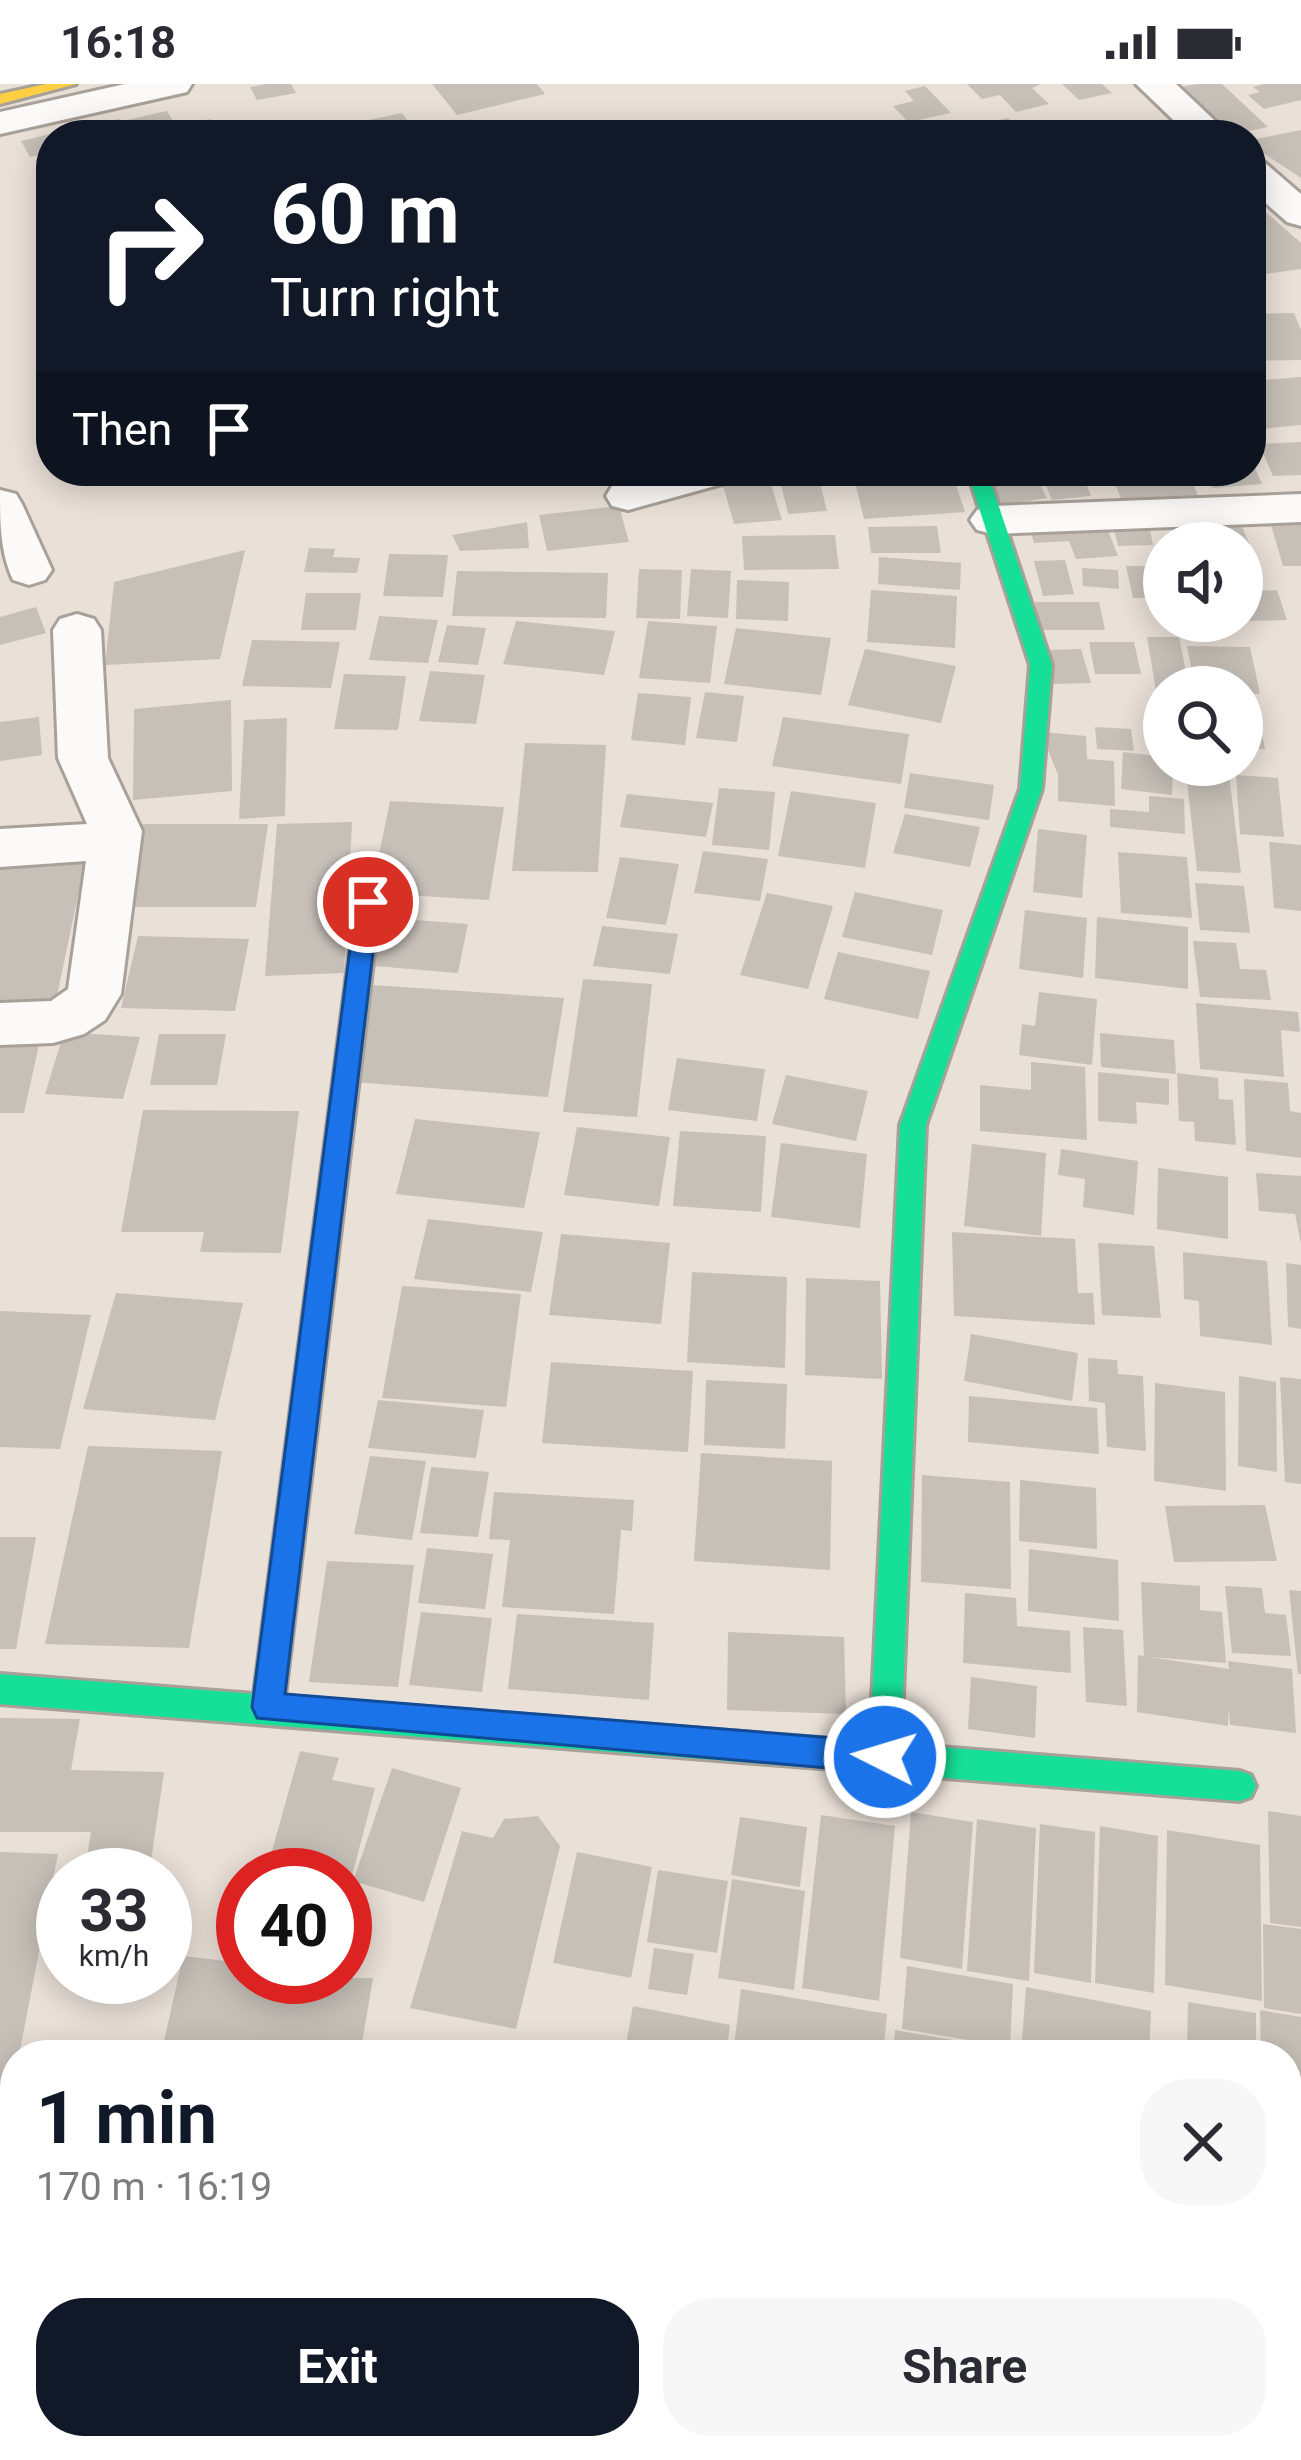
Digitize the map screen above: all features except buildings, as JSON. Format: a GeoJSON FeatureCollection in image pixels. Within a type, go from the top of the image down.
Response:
{"type":"FeatureCollection","features":[{"type":"Feature","properties":{"kind":"main road"},"geometry":{"type":"LineString","coordinates":[[0,99],[68,84]]}},
{"type":"Feature","properties":{"kind":"main road"},"geometry":{"type":"LineString","coordinates":[[885,1757],[913,1125],[1031,789],[1040,665],[982,486]]}},
{"type":"Feature","properties":{"kind":"main road"},"geometry":{"type":"LineString","coordinates":[[268,1707],[368,902]]}},
{"type":"Feature","properties":{"kind":"main road"},"geometry":{"type":"LineString","coordinates":[[0,1689],[1240,1786]]}},
{"type":"Feature","properties":{"kind":"street"},"geometry":{"type":"LineString","coordinates":[[0,123],[174,84]]}},
{"type":"Feature","properties":{"kind":"street"},"geometry":{"type":"LineString","coordinates":[[1154,84],[1194,120]]}},
{"type":"Feature","properties":{"kind":"street"},"geometry":{"type":"LineString","coordinates":[[628,496],[664,486]]}},
{"type":"Feature","properties":{"kind":"street"},"geometry":{"type":"LineString","coordinates":[[0,504],[28,570]]}},
{"type":"Feature","properties":{"kind":"street"},"geometry":{"type":"LineString","coordinates":[[993,520],[1301,508]]}},
{"type":"Feature","properties":{"kind":"street"},"geometry":{"type":"LineString","coordinates":[[0,1024],[62,1022],[84,1011],[94,994],[116,841],[111,818],[83,758],[76,630]]}},
{"type":"Feature","properties":{"kind":"street"},"geometry":{"type":"LineString","coordinates":[[0,848],[116,841]]}},
{"type":"Feature","properties":{"kind":"traffic: fast"},"geometry":{"type":"LineString","coordinates":[[885,1757],[913,1125],[1031,789],[1041,665],[982,486]]}},
{"type":"Feature","properties":{"kind":"traffic: fast"},"geometry":{"type":"LineString","coordinates":[[268,1707],[368,903]]}},
{"type":"Feature","properties":{"kind":"traffic: fast"},"geometry":{"type":"LineString","coordinates":[[0,1689],[1240,1786]]}},
{"type":"Feature","properties":{"kind":"traffic: slow"},"geometry":{"type":"LineString","coordinates":[[0,99],[68,84]]}},
{"type":"Feature","properties":{"kind":"route"},"geometry":{"type":"LineString","coordinates":[[368,902],[340,1098],[268,1707],[885,1757]]}}]}
